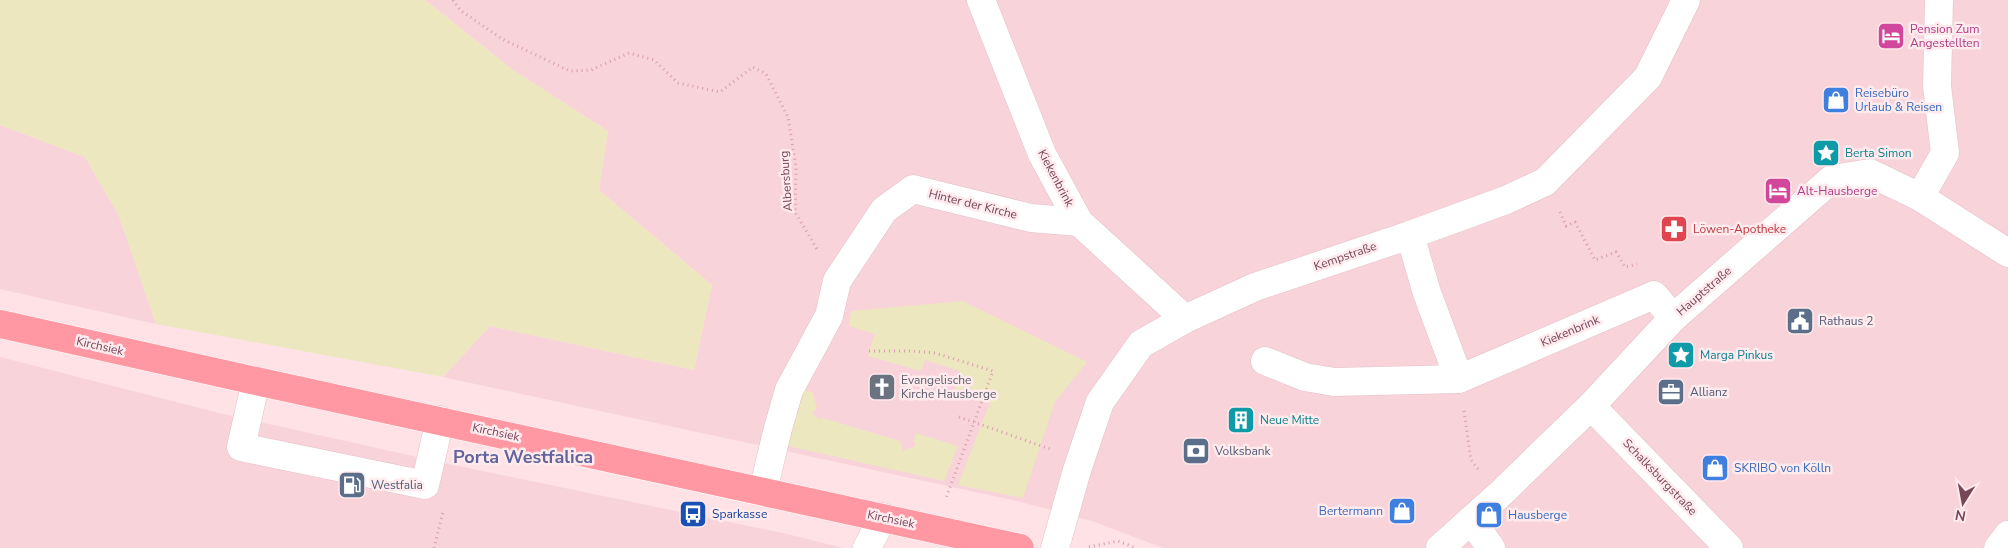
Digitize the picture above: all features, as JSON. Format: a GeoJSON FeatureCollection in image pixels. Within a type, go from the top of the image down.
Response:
{"type":"FeatureCollection","features":[{"type":"Feature","properties":{"kind":"main road","name":"Kirchsiek"},"geometry":{"type":"LineString","coordinates":[[0,324],[1020,548]]}},
{"type":"Feature","properties":{"kind":"street","name":"Kiekenbrink"},"geometry":{"type":"LineString","coordinates":[[981,0],[1042,154],[1079,222],[1185,319]]}},
{"type":"Feature","properties":{"kind":"street","name":"Kempstraße"},"geometry":{"type":"LineString","coordinates":[[1055,548],[1100,402],[1141,344],[1185,319],[1255,287],[1410,235],[1506,200],[1545,182],[1648,77],[1686,0]]}},
{"type":"Feature","properties":{"kind":"street"},"geometry":{"type":"LineString","coordinates":[[1920,197],[1945,153],[1937,86],[1939,0]]}},
{"type":"Feature","properties":{"kind":"street","name":"Hauptstraße"},"geometry":{"type":"LineString","coordinates":[[1440,548],[1498,496],[1591,406],[1674,318],[1832,179],[1870,173],[1920,197],[2008,253]]}},
{"type":"Feature","properties":{"kind":"street","name":"Hinter der Kirche"},"geometry":{"type":"LineString","coordinates":[[763,491],[789,390],[829,316],[836,281],[884,210],[913,189],[1031,218],[1079,222]]}},
{"type":"Feature","properties":{"kind":"street"},"geometry":{"type":"LineString","coordinates":[[1410,235],[1427,293],[1459,379]]}},
{"type":"Feature","properties":{"kind":"street","name":"Kiekenbrink"},"geometry":{"type":"LineString","coordinates":[[1265,361],[1305,377],[1334,382],[1459,379],[1654,295]]}},
{"type":"Feature","properties":{"kind":"street"},"geometry":{"type":"LineString","coordinates":[[1654,295],[1674,318]]}},
{"type":"Feature","properties":{"kind":"street"},"geometry":{"type":"LineString","coordinates":[[256,381],[241,447],[425,485],[440,420]]}},
{"type":"Feature","properties":{"kind":"street","name":"Schalksburgstraße"},"geometry":{"type":"LineString","coordinates":[[1591,406],[1729,548]]}},
{"type":"Feature","properties":{"kind":"street"},"geometry":{"type":"LineString","coordinates":[[867,548],[883,517]]}},
{"type":"Feature","properties":{"kind":"street"},"geometry":{"type":"LineString","coordinates":[[1471,520],[1491,548]]}},
{"type":"Feature","properties":{"kind":"street"},"geometry":{"type":"LineString","coordinates":[[1998,548],[2008,535]]}},
{"type":"Feature","properties":{"kind":"path","name":"Albersburg"},"geometry":{"type":"LineString","coordinates":[[453,0],[460,10],[502,39],[570,71],[591,70],[629,53],[654,60],[678,83],[720,92],[753,67],[766,74],[788,118],[796,167],[795,212],[836,281]]}},
{"type":"Feature","properties":{"kind":"path"},"geometry":{"type":"LineString","coordinates":[[1545,182],[1566,226],[1575,222],[1595,260],[1616,252],[1625,267],[1637,263],[1654,295]]}},
{"type":"Feature","properties":{"kind":"path"},"geometry":{"type":"LineString","coordinates":[[870,351],[935,353],[993,371],[934,528]]}},
{"type":"Feature","properties":{"kind":"path"},"geometry":{"type":"LineString","coordinates":[[1459,379],[1471,460],[1498,496]]}},
{"type":"Feature","properties":{"kind":"path"},"geometry":{"type":"LineString","coordinates":[[959,416],[1081,459]]}},
{"type":"Feature","properties":{"kind":"path"},"geometry":{"type":"LineString","coordinates":[[434,548],[444,510]]}},
{"type":"Feature","properties":{"kind":"path"},"geometry":{"type":"LineString","coordinates":[[1087,548],[1118,541],[1136,548]]}},
{"type":"Feature","properties":{"kind":"shaded area"},"geometry":{"type":"Polygon","coordinates":[[[0,0],[425,0],[513,70],[608,131],[599,190],[712,285],[694,370],[490,326],[443,377],[156,324],[119,216],[85,157],[0,125],[0,0]]]}},
{"type":"Feature","properties":{"kind":"shaded area"},"geometry":{"type":"Polygon","coordinates":[[[425,0],[2008,0],[2008,548],[1163,548],[1092,521],[1021,502],[443,377],[490,326],[694,370],[712,285],[599,190],[608,131],[513,70],[425,0]]]}},
{"type":"Feature","properties":{"kind":"shaded area"},"geometry":{"type":"Polygon","coordinates":[[[0,125],[85,157],[119,216],[156,324],[0,289],[0,125]]]}},
{"type":"Feature","properties":{"kind":"shaded area"},"geometry":{"type":"Polygon","coordinates":[[[963,301],[1087,362],[1055,402],[1023,498],[958,485],[990,403],[954,395],[960,371],[925,360],[921,371],[868,356],[875,334],[849,326],[851,311],[963,301]]]}},
{"type":"Feature","properties":{"kind":"shaded area"},"geometry":{"type":"Polygon","coordinates":[[[0,357],[223,414],[449,464],[787,534],[843,548],[0,548],[0,357]]]}},
{"type":"Feature","properties":{"kind":"shaded area"},"geometry":{"type":"Polygon","coordinates":[[[804,390],[813,393],[817,408],[812,413],[820,420],[823,418],[900,441],[903,451],[915,446],[916,433],[958,446],[944,481],[788,446],[804,390]]]}},
{"type":"Feature","properties":{"kind":"place","name":"Pension Zum Angestellten"},"geometry":{"type":"Point","coordinates":[1891,36]}},
{"type":"Feature","properties":{"kind":"place","name":"Reisebüro Urlaub & Reisen"},"geometry":{"type":"Point","coordinates":[1836,100]}},
{"type":"Feature","properties":{"kind":"place","name":"Berta Simon"},"geometry":{"type":"Point","coordinates":[1826,153]}},
{"type":"Feature","properties":{"kind":"place","name":"Alt-Hausberge"},"geometry":{"type":"Point","coordinates":[1778,191]}},
{"type":"Feature","properties":{"kind":"place","name":"Löwen-Apotheke"},"geometry":{"type":"Point","coordinates":[1674,229]}},
{"type":"Feature","properties":{"kind":"place","name":"Rathaus 2"},"geometry":{"type":"Point","coordinates":[1800,321]}},
{"type":"Feature","properties":{"kind":"place","name":"Marga Pinkus"},"geometry":{"type":"Point","coordinates":[1681,355]}},
{"type":"Feature","properties":{"kind":"place","name":"Evangelische Kirche Hausberge"},"geometry":{"type":"Point","coordinates":[882,387]}},
{"type":"Feature","properties":{"kind":"place","name":"Allianz"},"geometry":{"type":"Point","coordinates":[1671,392]}},
{"type":"Feature","properties":{"kind":"place","name":"Neue Mitte"},"geometry":{"type":"Point","coordinates":[1241,420]}},
{"type":"Feature","properties":{"kind":"place","name":"Volksbank"},"geometry":{"type":"Point","coordinates":[1196,451]}},
{"type":"Feature","properties":{"kind":"place","name":"SKRIBO von Kölln"},"geometry":{"type":"Point","coordinates":[1715,468]}},
{"type":"Feature","properties":{"kind":"place","name":"Westfalia"},"geometry":{"type":"Point","coordinates":[352,485]}},
{"type":"Feature","properties":{"kind":"place","name":"Bertermann"},"geometry":{"type":"Point","coordinates":[1402,511]}},
{"type":"Feature","properties":{"kind":"place","name":"Sparkasse"},"geometry":{"type":"Point","coordinates":[693,514]}},
{"type":"Feature","properties":{"kind":"place","name":"Hausberge"},"geometry":{"type":"Point","coordinates":[1489,515]}},
{"type":"Feature","properties":{"kind":"district","name":"Porta Westfalica"},"geometry":{"type":"Point","coordinates":[523,457]}}]}
